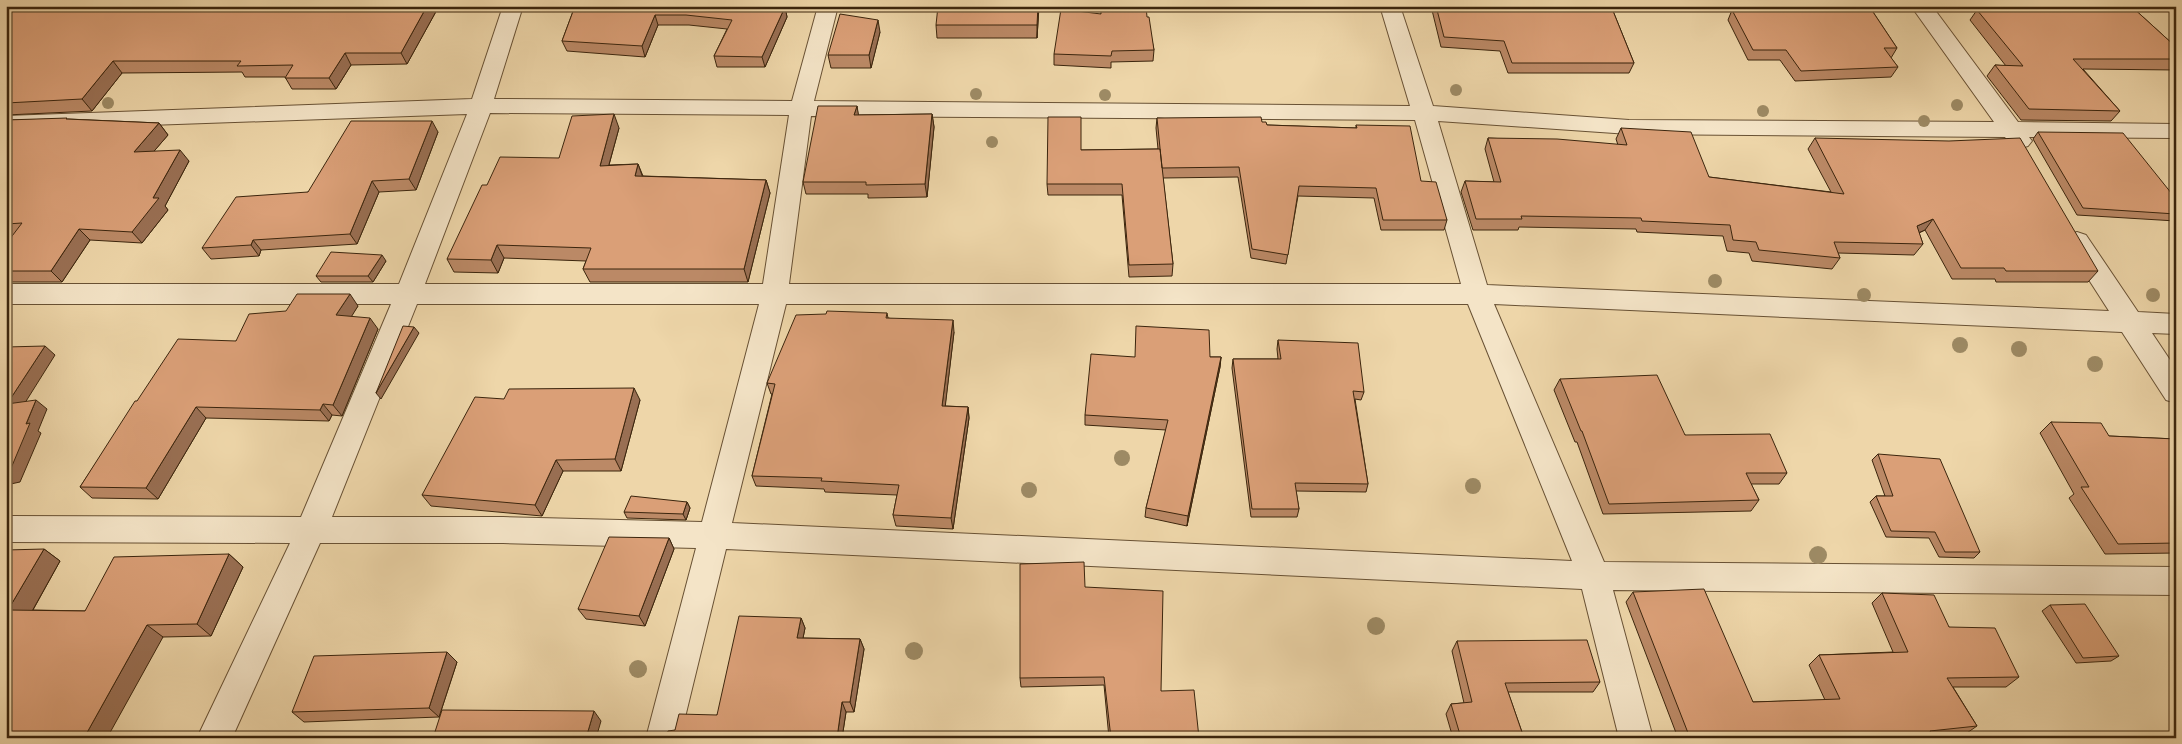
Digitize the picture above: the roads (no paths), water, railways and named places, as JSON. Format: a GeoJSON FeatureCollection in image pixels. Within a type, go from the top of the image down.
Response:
{"type":"FeatureCollection","features":[{"type":"Feature","properties":{"kind":"street"},"geometry":{"type":"LineString","coordinates":[[214,738],[311,530],[408,294],[481,106],[513,6]]}},
{"type":"Feature","properties":{"kind":"street"},"geometry":{"type":"LineString","coordinates":[[663,738],[775,294],[801,109],[828,6]]}},
{"type":"Feature","properties":{"kind":"street"},"geometry":{"type":"LineString","coordinates":[[1390,6],[1424,112],[1477,294],[1594,576],[1636,738]]}},
{"type":"Feature","properties":{"kind":"street"},"geometry":{"type":"LineString","coordinates":[[1921,6],[2014,130],[2028,156]]}},
{"type":"Feature","properties":{"kind":"street"},"geometry":{"type":"LineString","coordinates":[[6,123],[481,106],[1424,112],[1630,127],[2176,132]]}},
{"type":"Feature","properties":{"kind":"street"},"geometry":{"type":"LineString","coordinates":[[2068,225],[2083,251],[2176,392]]}},
{"type":"Feature","properties":{"kind":"street"},"geometry":{"type":"LineString","coordinates":[[6,294],[1477,294],[2176,324]]}},
{"type":"Feature","properties":{"kind":"street"},"geometry":{"type":"LineString","coordinates":[[6,529],[503,530],[714,535],[1594,576],[2176,581]]}}]}
